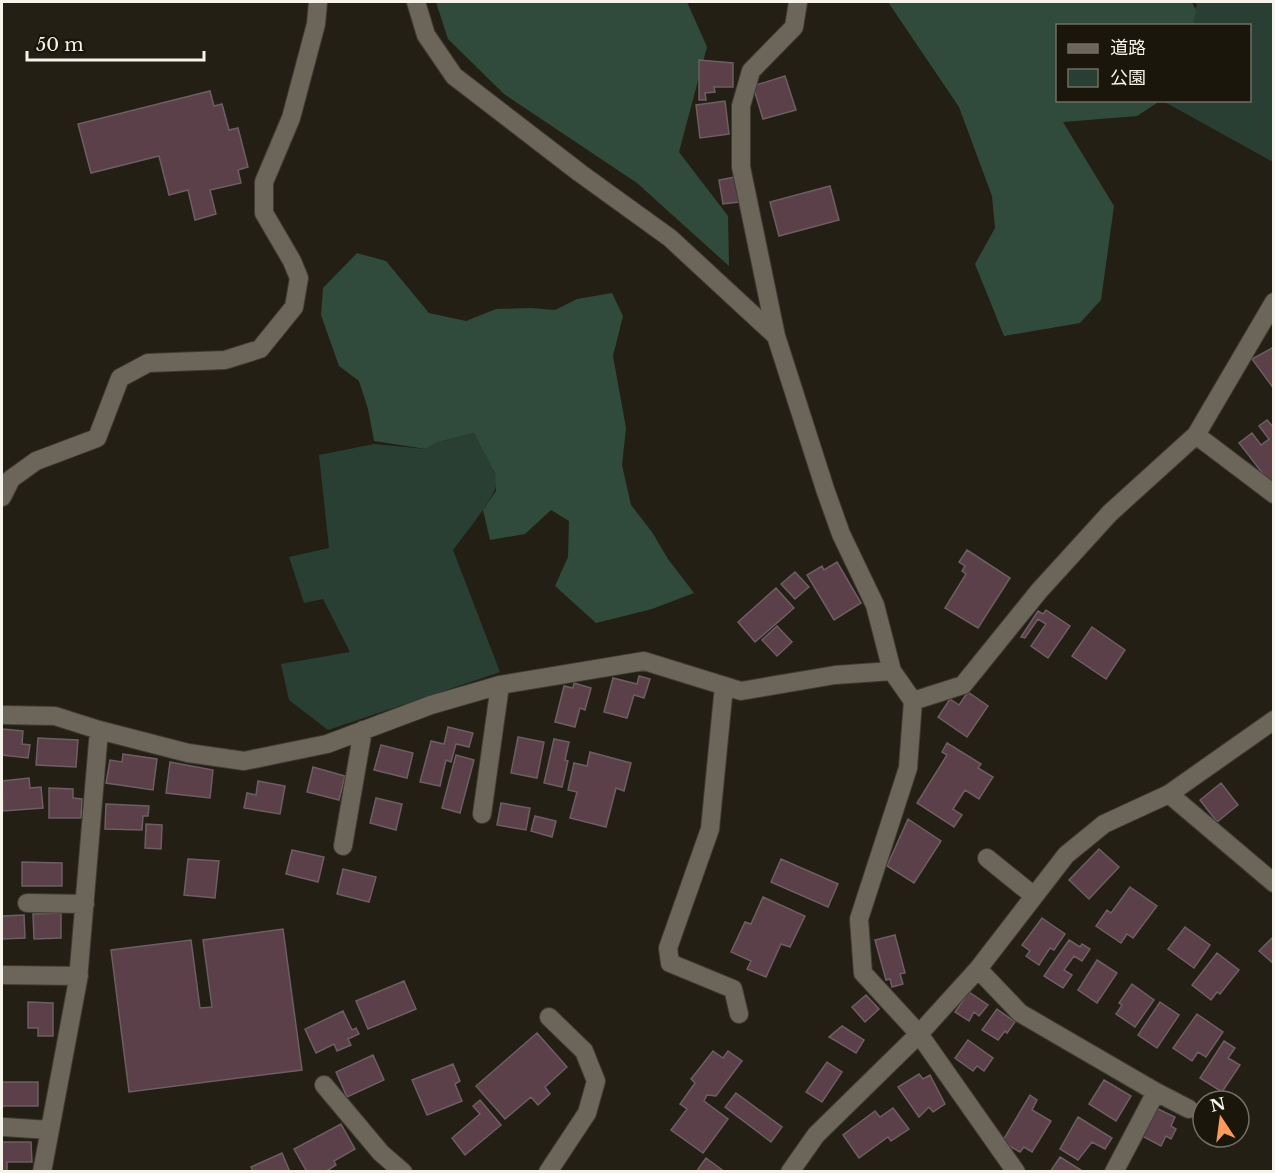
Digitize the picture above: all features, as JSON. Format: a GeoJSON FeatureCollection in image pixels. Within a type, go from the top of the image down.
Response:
{"type":"FeatureCollection","features":[{"type":"Feature","properties":{"kind":"street"},"geometry":{"type":"LineString","coordinates":[[2,497],[11,479],[36,461],[97,438],[120,378],[148,363],[225,360],[260,349],[294,307],[299,278],[292,261],[264,213],[264,182],[291,118],[316,24],[318,2]]}},
{"type":"Feature","properties":{"kind":"street"},"geometry":{"type":"LineString","coordinates":[[416,2],[426,35],[454,76],[580,173],[670,238],[776,336]]}},
{"type":"Feature","properties":{"kind":"street"},"geometry":{"type":"LineString","coordinates":[[798,2],[794,27],[751,71],[741,106],[741,167],[776,336],[841,534],[875,605],[892,671],[912,701],[908,768],[859,919],[863,973],[919,1034],[1016,1172]]}},
{"type":"Feature","properties":{"kind":"street"},"geometry":{"type":"LineString","coordinates":[[912,701],[963,685],[1039,591],[1110,513],[1196,435],[1274,302]]}},
{"type":"Feature","properties":{"kind":"street"},"geometry":{"type":"LineString","coordinates":[[1196,435],[1274,494]]}},
{"type":"Feature","properties":{"kind":"street"},"geometry":{"type":"LineString","coordinates":[[2,715],[55,716],[188,753],[244,761],[327,744],[431,705],[500,685],[644,661],[741,691],[835,675],[892,671]]}},
{"type":"Feature","properties":{"kind":"street"},"geometry":{"type":"LineString","coordinates":[[482,814],[500,685]]}},
{"type":"Feature","properties":{"kind":"street"},"geometry":{"type":"LineString","coordinates":[[724,686],[710,829],[668,948],[670,963],[733,989],[739,1014]]}},
{"type":"Feature","properties":{"kind":"street"},"geometry":{"type":"LineString","coordinates":[[790,1172],[816,1135],[919,1034],[978,969],[1066,855],[1104,824],[1169,794],[1274,720]]}},
{"type":"Feature","properties":{"kind":"street"},"geometry":{"type":"LineString","coordinates":[[42,1172],[79,976],[99,730]]}},
{"type":"Feature","properties":{"kind":"street"},"geometry":{"type":"LineString","coordinates":[[343,846],[363,730]]}},
{"type":"Feature","properties":{"kind":"street"},"geometry":{"type":"LineString","coordinates":[[1169,794],[1274,883]]}},
{"type":"Feature","properties":{"kind":"street"},"geometry":{"type":"LineString","coordinates":[[987,858],[1034,896]]}},
{"type":"Feature","properties":{"kind":"street"},"geometry":{"type":"LineString","coordinates":[[27,903],[85,904]]}},
{"type":"Feature","properties":{"kind":"street"},"geometry":{"type":"LineString","coordinates":[[978,969],[1020,1013],[1189,1109]]}},
{"type":"Feature","properties":{"kind":"street"},"geometry":{"type":"LineString","coordinates":[[2,975],[79,976]]}},
{"type":"Feature","properties":{"kind":"street"},"geometry":{"type":"LineString","coordinates":[[548,1172],[587,1113],[596,1081],[584,1051],[549,1017]]}},
{"type":"Feature","properties":{"kind":"street"},"geometry":{"type":"LineString","coordinates":[[324,1084],[381,1153],[403,1172]]}},
{"type":"Feature","properties":{"kind":"street"},"geometry":{"type":"LineString","coordinates":[[1114,1172],[1156,1092]]}},
{"type":"Feature","properties":{"kind":"street"},"geometry":{"type":"LineString","coordinates":[[4,1127],[50,1130]]}},
{"type":"Feature","properties":{"kind":"green space"},"geometry":{"type":"Polygon","coordinates":[[[436,2],[687,2],[707,47],[679,152],[728,216],[729,266],[637,183],[504,94],[448,39],[436,2]]]}},
{"type":"Feature","properties":{"kind":"green space"},"geometry":{"type":"Polygon","coordinates":[[[888,2],[1192,2],[1196,11],[1193,24],[1056,24],[1056,102],[1158,102],[1137,116],[1063,122],[1114,206],[1101,300],[1080,323],[1004,336],[975,264],[995,228],[992,196],[959,107],[888,2]]]}},
{"type":"Feature","properties":{"kind":"green space"},"geometry":{"type":"Polygon","coordinates":[[[1195,2],[1273,2],[1273,162],[1165,102],[1251,102],[1251,24],[1192,24],[1197,6],[1195,2]]]}},
{"type":"Feature","properties":{"kind":"green space"},"geometry":{"type":"Polygon","coordinates":[[[357,253],[386,261],[429,313],[466,321],[496,309],[555,310],[577,299],[612,293],[623,316],[613,356],[626,428],[622,465],[631,505],[694,593],[652,609],[596,623],[555,586],[568,557],[569,521],[551,510],[525,534],[490,540],[483,510],[496,491],[495,473],[474,433],[438,442],[426,449],[374,441],[368,409],[359,381],[339,366],[321,315],[323,288],[357,253]]]}},
{"type":"Feature","properties":{"kind":"green space"},"geometry":{"type":"Polygon","coordinates":[[[474,433],[495,472],[496,486],[484,508],[453,550],[500,672],[328,730],[289,700],[281,664],[350,652],[323,599],[304,603],[289,557],[329,548],[319,455],[374,444],[426,449],[438,442],[474,433]]]}},
{"type":"Feature","properties":{"kind":"building"},"geometry":{"type":"Polygon","coordinates":[[[699,60],[733,63],[733,87],[714,87],[715,92],[705,93],[706,100],[699,100],[699,60]]]}},
{"type":"Feature","properties":{"kind":"building"},"geometry":{"type":"Polygon","coordinates":[[[785,76],[796,110],[763,119],[753,86],[785,76]]]}},
{"type":"Feature","properties":{"kind":"building"},"geometry":{"type":"Polygon","coordinates":[[[210,91],[214,106],[222,104],[229,130],[238,128],[248,167],[238,170],[241,183],[210,190],[216,214],[195,220],[188,190],[169,195],[159,156],[91,173],[78,124],[210,91]]]}},
{"type":"Feature","properties":{"kind":"building"},"geometry":{"type":"Polygon","coordinates":[[[725,101],[729,134],[700,138],[696,105],[725,101]]]}},
{"type":"Feature","properties":{"kind":"building"},"geometry":{"type":"Polygon","coordinates":[[[735,177],[739,202],[723,204],[719,180],[735,177]]]}},
{"type":"Feature","properties":{"kind":"building"},"geometry":{"type":"Polygon","coordinates":[[[830,186],[839,220],[779,236],[770,202],[830,186]]]}},
{"type":"Feature","properties":{"kind":"building"},"geometry":{"type":"Polygon","coordinates":[[[1274,347],[1274,389],[1252,359],[1274,347]]]}},
{"type":"Feature","properties":{"kind":"building"},"geometry":{"type":"Polygon","coordinates":[[[1267,420],[1274,428],[1274,482],[1271,484],[1239,443],[1252,433],[1261,445],[1269,439],[1259,426],[1267,420]]]}},
{"type":"Feature","properties":{"kind":"building"},"geometry":{"type":"Polygon","coordinates":[[[967,550],[1010,578],[978,628],[945,608],[966,574],[962,571],[965,566],[959,562],[967,550]]]}},
{"type":"Feature","properties":{"kind":"building"},"geometry":{"type":"Polygon","coordinates":[[[837,562],[861,603],[834,620],[807,575],[822,566],[824,570],[837,562]]]}},
{"type":"Feature","properties":{"kind":"building"},"geometry":{"type":"Polygon","coordinates":[[[795,572],[809,587],[795,599],[781,584],[795,572]]]}},
{"type":"Feature","properties":{"kind":"building"},"geometry":{"type":"Polygon","coordinates":[[[776,588],[794,608],[755,642],[738,622],[776,588]]]}},
{"type":"Feature","properties":{"kind":"building"},"geometry":{"type":"Polygon","coordinates":[[[1046,610],[1070,626],[1048,658],[1031,646],[1046,624],[1038,619],[1025,638],[1021,637],[1038,611],[1043,614],[1046,610]]]}},
{"type":"Feature","properties":{"kind":"building"},"geometry":{"type":"Polygon","coordinates":[[[777,626],[792,642],[777,656],[762,640],[777,626]]]}},
{"type":"Feature","properties":{"kind":"building"},"geometry":{"type":"Polygon","coordinates":[[[1092,627],[1125,650],[1106,679],[1072,656],[1092,627]]]}},
{"type":"Feature","properties":{"kind":"building"},"geometry":{"type":"Polygon","coordinates":[[[639,676],[650,679],[644,698],[634,695],[627,718],[604,712],[613,678],[637,684],[639,676]]]}},
{"type":"Feature","properties":{"kind":"building"},"geometry":{"type":"Polygon","coordinates":[[[574,683],[591,688],[585,710],[580,708],[575,727],[555,722],[564,686],[573,688],[574,683]]]}},
{"type":"Feature","properties":{"kind":"building"},"geometry":{"type":"Polygon","coordinates":[[[968,692],[988,706],[967,737],[938,717],[950,699],[959,705],[968,692]]]}},
{"type":"Feature","properties":{"kind":"building"},"geometry":{"type":"Polygon","coordinates":[[[448,727],[473,733],[469,747],[456,744],[451,762],[446,760],[440,786],[420,782],[431,741],[444,744],[448,727]]]}},
{"type":"Feature","properties":{"kind":"building"},"geometry":{"type":"Polygon","coordinates":[[[2,729],[23,731],[22,744],[30,745],[28,758],[2,755],[2,729]]]}},
{"type":"Feature","properties":{"kind":"building"},"geometry":{"type":"Polygon","coordinates":[[[518,737],[544,742],[537,778],[511,773],[518,737]]]}},
{"type":"Feature","properties":{"kind":"building"},"geometry":{"type":"Polygon","coordinates":[[[38,738],[78,740],[76,767],[36,765],[38,738]]]}},
{"type":"Feature","properties":{"kind":"building"},"geometry":{"type":"Polygon","coordinates":[[[554,739],[569,742],[565,760],[568,761],[562,787],[544,783],[554,739]]]}},
{"type":"Feature","properties":{"kind":"building"},"geometry":{"type":"Polygon","coordinates":[[[947,743],[981,764],[978,768],[993,777],[979,799],[965,790],[953,809],[962,815],[954,827],[917,803],[947,755],[942,752],[947,743]]]}},
{"type":"Feature","properties":{"kind":"building"},"geometry":{"type":"Polygon","coordinates":[[[381,745],[413,753],[407,778],[374,770],[381,745]]]}},
{"type":"Feature","properties":{"kind":"building"},"geometry":{"type":"Polygon","coordinates":[[[590,752],[631,763],[624,791],[616,788],[606,827],[570,818],[577,792],[568,790],[574,763],[587,766],[590,752]]]}},
{"type":"Feature","properties":{"kind":"building"},"geometry":{"type":"Polygon","coordinates":[[[123,754],[157,759],[153,790],[106,783],[110,760],[122,762],[123,754]]]}},
{"type":"Feature","properties":{"kind":"building"},"geometry":{"type":"Polygon","coordinates":[[[456,755],[474,760],[460,813],[442,808],[456,755]]]}},
{"type":"Feature","properties":{"kind":"building"},"geometry":{"type":"Polygon","coordinates":[[[170,762],[213,770],[210,798],[166,793],[170,762]]]}},
{"type":"Feature","properties":{"kind":"building"},"geometry":{"type":"Polygon","coordinates":[[[313,767],[345,776],[339,800],[307,792],[313,767]]]}},
{"type":"Feature","properties":{"kind":"building"},"geometry":{"type":"Polygon","coordinates":[[[29,778],[30,788],[41,787],[43,808],[3,811],[2,781],[29,778]]]}},
{"type":"Feature","properties":{"kind":"building"},"geometry":{"type":"Polygon","coordinates":[[[258,781],[285,786],[280,814],[244,808],[247,793],[256,795],[258,781]]]}},
{"type":"Feature","properties":{"kind":"building"},"geometry":{"type":"Polygon","coordinates":[[[1221,783],[1238,805],[1217,822],[1200,800],[1221,783]]]}},
{"type":"Feature","properties":{"kind":"building"},"geometry":{"type":"Polygon","coordinates":[[[49,788],[73,789],[73,798],[82,799],[81,818],[49,818],[49,788]]]}},
{"type":"Feature","properties":{"kind":"building"},"geometry":{"type":"Polygon","coordinates":[[[376,798],[402,804],[396,830],[370,823],[376,798]]]}},
{"type":"Feature","properties":{"kind":"building"},"geometry":{"type":"Polygon","coordinates":[[[501,803],[530,808],[526,830],[497,825],[501,803]]]}},
{"type":"Feature","properties":{"kind":"building"},"geometry":{"type":"Polygon","coordinates":[[[106,804],[149,806],[148,816],[143,816],[142,830],[105,829],[106,804]]]}},
{"type":"Feature","properties":{"kind":"building"},"geometry":{"type":"Polygon","coordinates":[[[535,816],[556,821],[552,837],[531,831],[535,816]]]}},
{"type":"Feature","properties":{"kind":"building"},"geometry":{"type":"Polygon","coordinates":[[[908,819],[941,841],[914,883],[887,866],[908,819]]]}},
{"type":"Feature","properties":{"kind":"building"},"geometry":{"type":"Polygon","coordinates":[[[146,824],[162,825],[161,849],[145,848],[146,824]]]}},
{"type":"Feature","properties":{"kind":"building"},"geometry":{"type":"Polygon","coordinates":[[[1099,849],[1119,867],[1089,899],[1069,880],[1099,849]]]}},
{"type":"Feature","properties":{"kind":"building"},"geometry":{"type":"Polygon","coordinates":[[[292,850],[324,857],[318,882],[286,874],[292,850]]]}},
{"type":"Feature","properties":{"kind":"building"},"geometry":{"type":"Polygon","coordinates":[[[188,859],[219,861],[215,898],[184,895],[188,859]]]}},
{"type":"Feature","properties":{"kind":"building"},"geometry":{"type":"Polygon","coordinates":[[[781,859],[838,884],[828,907],[771,882],[781,859]]]}},
{"type":"Feature","properties":{"kind":"building"},"geometry":{"type":"Polygon","coordinates":[[[22,862],[62,863],[62,886],[22,886],[22,862]]]}},
{"type":"Feature","properties":{"kind":"building"},"geometry":{"type":"Polygon","coordinates":[[[343,869],[376,877],[369,902],[337,894],[343,869]]]}},
{"type":"Feature","properties":{"kind":"building"},"geometry":{"type":"Polygon","coordinates":[[[1130,887],[1157,906],[1133,938],[1127,934],[1121,943],[1096,926],[1107,910],[1111,913],[1130,887]]]}},
{"type":"Feature","properties":{"kind":"building"},"geometry":{"type":"Polygon","coordinates":[[[763,897],[805,916],[790,947],[781,944],[766,977],[747,969],[751,961],[731,952],[745,922],[751,924],[763,897]]]}},
{"type":"Feature","properties":{"kind":"building"},"geometry":{"type":"Polygon","coordinates":[[[61,913],[61,938],[34,939],[33,914],[61,913]]]}},
{"type":"Feature","properties":{"kind":"building"},"geometry":{"type":"Polygon","coordinates":[[[24,915],[25,938],[2,939],[2,916],[24,915]]]}},
{"type":"Feature","properties":{"kind":"building"},"geometry":{"type":"Polygon","coordinates":[[[1042,918],[1065,934],[1054,950],[1050,948],[1039,965],[1026,956],[1030,951],[1022,945],[1042,918]]]}},
{"type":"Feature","properties":{"kind":"building"},"geometry":{"type":"Polygon","coordinates":[[[1185,927],[1210,945],[1194,968],[1168,949],[1185,927]]]}},
{"type":"Feature","properties":{"kind":"building"},"geometry":{"type":"Polygon","coordinates":[[[283,929],[302,1070],[129,1092],[111,950],[191,940],[200,1008],[212,1007],[203,940],[283,929]]]}},
{"type":"Feature","properties":{"kind":"building"},"geometry":{"type":"Polygon","coordinates":[[[895,935],[905,973],[900,974],[903,984],[892,987],[890,979],[886,980],[875,940],[895,935]]]}},
{"type":"Feature","properties":{"kind":"building"},"geometry":{"type":"Polygon","coordinates":[[[1274,936],[1274,964],[1259,951],[1274,936]]]}},
{"type":"Feature","properties":{"kind":"building"},"geometry":{"type":"Polygon","coordinates":[[[1069,940],[1080,947],[1082,944],[1090,949],[1082,961],[1074,956],[1064,970],[1072,975],[1063,988],[1044,976],[1069,940]]]}},
{"type":"Feature","properties":{"kind":"building"},"geometry":{"type":"Polygon","coordinates":[[[1217,953],[1239,970],[1220,994],[1217,992],[1211,1000],[1192,985],[1217,953]]]}},
{"type":"Feature","properties":{"kind":"building"},"geometry":{"type":"Polygon","coordinates":[[[1097,960],[1117,973],[1097,1003],[1078,990],[1097,960]]]}},
{"type":"Feature","properties":{"kind":"building"},"geometry":{"type":"Polygon","coordinates":[[[404,981],[416,1009],[368,1029],[356,1001],[404,981]]]}},
{"type":"Feature","properties":{"kind":"building"},"geometry":{"type":"Polygon","coordinates":[[[1132,984],[1154,1000],[1135,1027],[1116,1014],[1122,1005],[1119,1003],[1132,984]]]}},
{"type":"Feature","properties":{"kind":"building"},"geometry":{"type":"Polygon","coordinates":[[[969,992],[988,1005],[979,1016],[974,1012],[969,1021],[955,1012],[969,992]]]}},
{"type":"Feature","properties":{"kind":"building"},"geometry":{"type":"Polygon","coordinates":[[[866,995],[879,1009],[865,1022],[852,1007],[866,995]]]}},
{"type":"Feature","properties":{"kind":"building"},"geometry":{"type":"Polygon","coordinates":[[[28,1002],[53,1003],[53,1036],[38,1036],[38,1028],[28,1028],[28,1002]]]}},
{"type":"Feature","properties":{"kind":"building"},"geometry":{"type":"Polygon","coordinates":[[[1160,1002],[1179,1015],[1157,1048],[1138,1035],[1160,1002]]]}},
{"type":"Feature","properties":{"kind":"building"},"geometry":{"type":"Polygon","coordinates":[[[997,1009],[1015,1022],[998,1040],[982,1030],[997,1009]]]}},
{"type":"Feature","properties":{"kind":"building"},"geometry":{"type":"Polygon","coordinates":[[[343,1011],[352,1030],[356,1028],[359,1034],[348,1039],[351,1045],[337,1051],[334,1044],[316,1053],[305,1029],[343,1011]]]}},
{"type":"Feature","properties":{"kind":"building"},"geometry":{"type":"Polygon","coordinates":[[[1197,1014],[1223,1032],[1206,1057],[1198,1052],[1192,1061],[1173,1048],[1197,1014]]]}},
{"type":"Feature","properties":{"kind":"building"},"geometry":{"type":"Polygon","coordinates":[[[842,1026],[864,1040],[856,1053],[829,1037],[842,1026]]]}},
{"type":"Feature","properties":{"kind":"building"},"geometry":{"type":"Polygon","coordinates":[[[537,1033],[567,1067],[545,1087],[550,1094],[538,1105],[531,1097],[505,1119],[476,1086],[537,1033]]]}},
{"type":"Feature","properties":{"kind":"building"},"geometry":{"type":"Polygon","coordinates":[[[968,1040],[993,1058],[984,1071],[977,1066],[973,1071],[955,1058],[968,1040]]]}},
{"type":"Feature","properties":{"kind":"building"},"geometry":{"type":"Polygon","coordinates":[[[1224,1041],[1235,1048],[1228,1058],[1240,1065],[1224,1089],[1217,1089],[1200,1078],[1224,1041]]]}},
{"type":"Feature","properties":{"kind":"building"},"geometry":{"type":"Polygon","coordinates":[[[713,1051],[723,1058],[728,1051],[742,1061],[716,1096],[707,1095],[704,1101],[728,1119],[703,1153],[671,1130],[687,1109],[680,1104],[695,1083],[691,1079],[713,1051]]]}},
{"type":"Feature","properties":{"kind":"building"},"geometry":{"type":"Polygon","coordinates":[[[373,1055],[384,1080],[347,1097],[336,1072],[373,1055]]]}},
{"type":"Feature","properties":{"kind":"building"},"geometry":{"type":"Polygon","coordinates":[[[827,1062],[842,1072],[822,1102],[806,1092],[827,1062]]]}},
{"type":"Feature","properties":{"kind":"building"},"geometry":{"type":"Polygon","coordinates":[[[453,1064],[460,1081],[455,1084],[462,1101],[427,1115],[412,1080],[453,1064]]]}},
{"type":"Feature","properties":{"kind":"building"},"geometry":{"type":"Polygon","coordinates":[[[919,1074],[923,1079],[930,1075],[945,1104],[933,1112],[929,1107],[919,1117],[898,1087],[919,1074]]]}},
{"type":"Feature","properties":{"kind":"building"},"geometry":{"type":"Polygon","coordinates":[[[1104,1080],[1131,1096],[1116,1121],[1089,1104],[1104,1080]]]}},
{"type":"Feature","properties":{"kind":"building"},"geometry":{"type":"Polygon","coordinates":[[[2,1082],[38,1082],[38,1106],[2,1106],[2,1082]]]}},
{"type":"Feature","properties":{"kind":"building"},"geometry":{"type":"Polygon","coordinates":[[[736,1093],[782,1127],[771,1142],[725,1107],[736,1093]]]}},
{"type":"Feature","properties":{"kind":"building"},"geometry":{"type":"Polygon","coordinates":[[[1030,1095],[1037,1100],[1032,1110],[1051,1121],[1032,1152],[1024,1147],[1020,1152],[1002,1142],[1030,1095]]]}},
{"type":"Feature","properties":{"kind":"building"},"geometry":{"type":"Polygon","coordinates":[[[480,1100],[501,1125],[465,1155],[452,1138],[480,1114],[473,1106],[480,1100]]]}},
{"type":"Feature","properties":{"kind":"building"},"geometry":{"type":"Polygon","coordinates":[[[893,1108],[909,1129],[891,1141],[888,1137],[859,1158],[843,1135],[875,1111],[880,1117],[893,1108]]]}},
{"type":"Feature","properties":{"kind":"building"},"geometry":{"type":"Polygon","coordinates":[[[1156,1108],[1175,1117],[1171,1126],[1176,1129],[1171,1139],[1166,1136],[1161,1146],[1142,1136],[1156,1108]]]}},
{"type":"Feature","properties":{"kind":"building"},"geometry":{"type":"Polygon","coordinates":[[[1078,1117],[1112,1138],[1105,1149],[1092,1142],[1078,1160],[1060,1149],[1078,1117]]]}},
{"type":"Feature","properties":{"kind":"building"},"geometry":{"type":"Polygon","coordinates":[[[341,1124],[355,1149],[334,1161],[336,1165],[325,1172],[307,1172],[294,1149],[341,1124]]]}},
{"type":"Feature","properties":{"kind":"building"},"geometry":{"type":"Polygon","coordinates":[[[2,1142],[31,1142],[32,1162],[7,1162],[7,1172],[2,1172],[2,1142]]]}},
{"type":"Feature","properties":{"kind":"building"},"geometry":{"type":"Polygon","coordinates":[[[282,1153],[290,1172],[253,1172],[251,1167],[282,1153]]]}},
{"type":"Feature","properties":{"kind":"building"},"geometry":{"type":"Polygon","coordinates":[[[1060,1157],[1084,1172],[1050,1172],[1060,1157]]]}},
{"type":"Feature","properties":{"kind":"building"},"geometry":{"type":"Polygon","coordinates":[[[706,1158],[725,1172],[696,1172],[706,1158]]]}}]}
